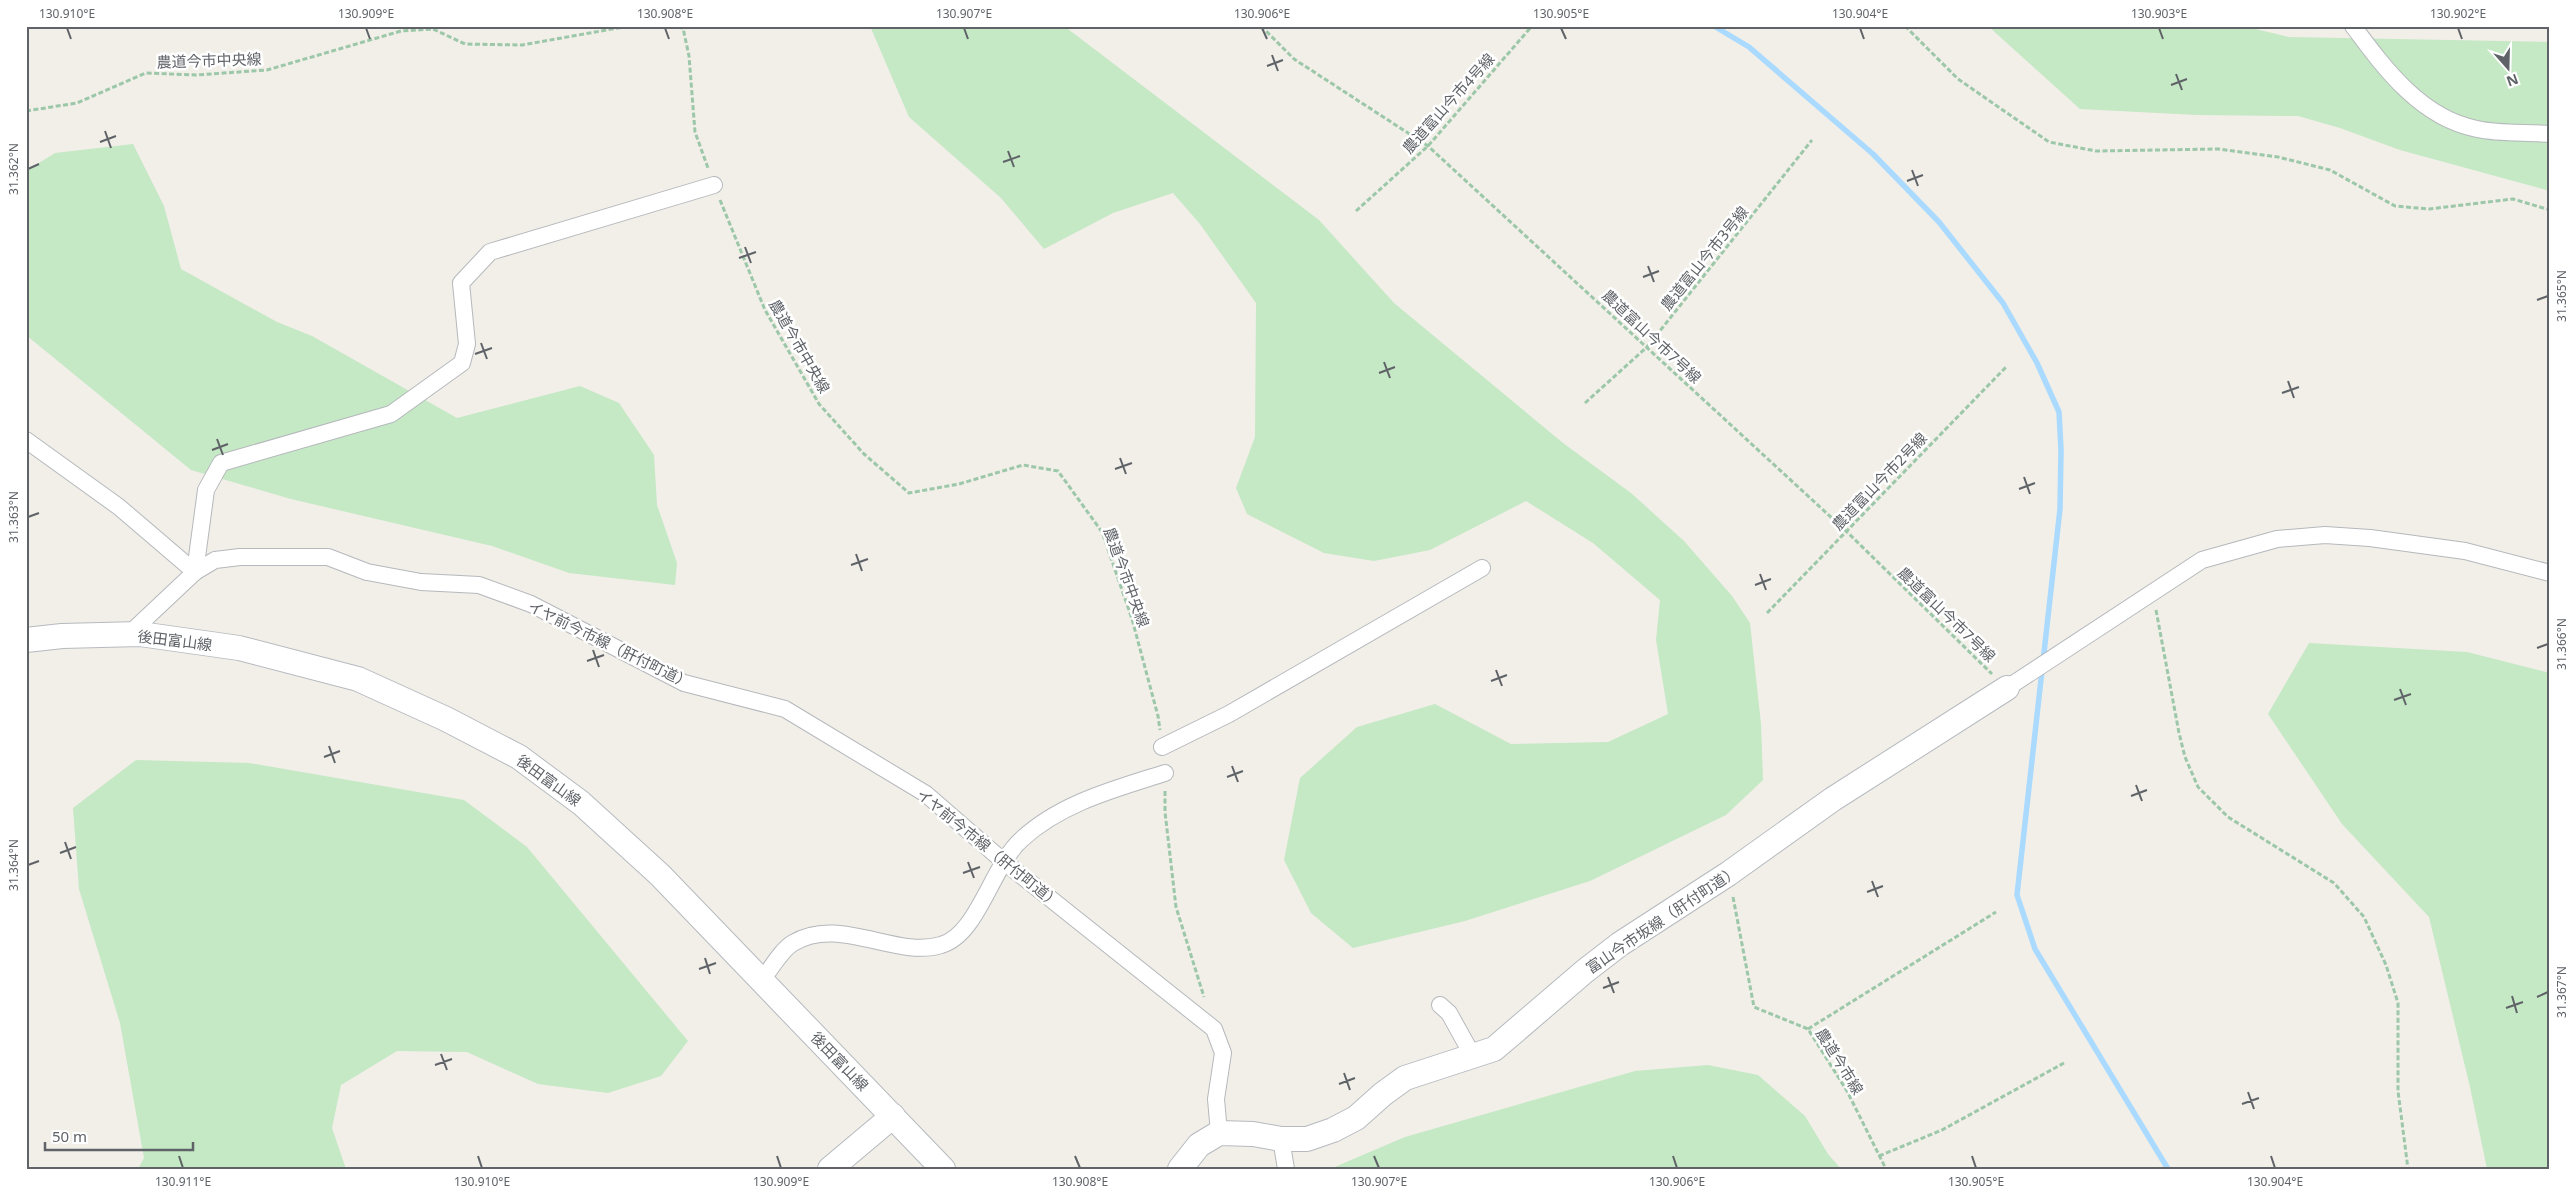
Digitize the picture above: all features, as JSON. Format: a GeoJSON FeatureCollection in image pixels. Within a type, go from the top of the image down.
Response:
{"type":"FeatureCollection","features":[{"type":"Feature","properties":{"kind":"main road","name":"後田富山線"},"geometry":{"type":"LineString","coordinates":[[26,640],[128,635],[239,648],[358,679],[446,719],[520,757],[581,803],[660,875],[943,1169]]}},
{"type":"Feature","properties":{"kind":"main road","name":"富山今市坂線（肝付町道）"},"geometry":{"type":"LineString","coordinates":[[1219,1133],[1253,1134],[1281,1139],[1307,1139],[1333,1130],[1356,1118],[1383,1094],[1405,1078],[1474,1058],[1494,1049],[1585,971],[1620,944],[1728,874],[1833,799],[2007,688]]}},
{"type":"Feature","properties":{"kind":"main road"},"geometry":{"type":"LineString","coordinates":[[830,1169],[893,1116]]}},
{"type":"Feature","properties":{"kind":"main road"},"geometry":{"type":"LineString","coordinates":[[1180,1169],[1198,1145],[1219,1133]]}},
{"type":"Feature","properties":{"kind":"street"},"geometry":{"type":"LineString","coordinates":[[2354,26],[2388,73],[2442,117],[2477,130],[2550,134]]}},
{"type":"Feature","properties":{"kind":"street"},"geometry":{"type":"LineString","coordinates":[[195,572],[206,490],[221,463],[391,414],[462,363],[467,344],[461,283],[490,252],[714,186]]}},
{"type":"Feature","properties":{"kind":"street"},"geometry":{"type":"LineString","coordinates":[[26,440],[119,507],[195,572]]}},
{"type":"Feature","properties":{"kind":"street"},"geometry":{"type":"LineString","coordinates":[[2007,688],[2154,594],[2202,560],[2277,539],[2325,535],[2370,538],[2465,551],[2550,573]]}},
{"type":"Feature","properties":{"kind":"street","name":"イヤ前今市線（肝付町道）"},"geometry":{"type":"LineString","coordinates":[[128,635],[195,572],[215,560],[240,557],[328,557],[366,572],[421,582],[479,584],[531,604],[684,683],[785,709],[926,794],[1003,861],[1214,1029]]}},
{"type":"Feature","properties":{"kind":"street"},"geometry":{"type":"LineString","coordinates":[[1162,747],[1229,714],[1482,568]]}},
{"type":"Feature","properties":{"kind":"street"},"geometry":{"type":"LineString","coordinates":[[762,980],[792,943],[812,935],[839,933],[912,947],[942,946],[960,935],[975,916],[1003,861],[1021,839],[1047,819],[1098,794],[1165,773]]}},
{"type":"Feature","properties":{"kind":"street"},"geometry":{"type":"LineString","coordinates":[[1440,1005],[1449,1013],[1474,1058]]}},
{"type":"Feature","properties":{"kind":"street"},"geometry":{"type":"LineString","coordinates":[[1214,1029],[1223,1053],[1216,1098],[1219,1133]]}},
{"type":"Feature","properties":{"kind":"street"},"geometry":{"type":"LineString","coordinates":[[1281,1139],[1286,1169]]}},
{"type":"Feature","properties":{"kind":"path","name":"農道今市中央線"},"geometry":{"type":"LineString","coordinates":[[26,111],[77,103],[146,73],[196,75],[267,70],[401,32],[433,29],[465,44],[522,45],[629,26]]}},
{"type":"Feature","properties":{"kind":"path","name":"農道今市中央線"},"geometry":{"type":"LineString","coordinates":[[671,26],[683,28],[689,56],[695,132],[714,186],[765,310],[819,404],[864,454],[909,493],[960,484],[1023,465],[1058,471],[1102,532],[1132,619],[1158,716],[1162,747]]}},
{"type":"Feature","properties":{"kind":"path","name":"農道富山今市7号線"},"geometry":{"type":"LineString","coordinates":[[1261,26],[1294,59],[1428,146],[1846,531],[2007,688]]}},
{"type":"Feature","properties":{"kind":"path","name":"農道富山今市4号線"},"geometry":{"type":"LineString","coordinates":[[1356,211],[1428,146],[1532,26]]}},
{"type":"Feature","properties":{"kind":"path"},"geometry":{"type":"LineString","coordinates":[[1905,26],[1958,79],[2049,142],[2096,151],[2218,149],[2278,157],[2330,170],[2396,206],[2429,209],[2513,199],[2550,210]]}},
{"type":"Feature","properties":{"kind":"path","name":"農道富山今市3号線"},"geometry":{"type":"LineString","coordinates":[[1585,403],[1647,347],[1812,140]]}},
{"type":"Feature","properties":{"kind":"path","name":"農道富山今市2号線"},"geometry":{"type":"LineString","coordinates":[[1767,613],[2007,366]]}},
{"type":"Feature","properties":{"kind":"path"},"geometry":{"type":"LineString","coordinates":[[2154,594],[2179,733],[2185,757],[2198,787],[2228,817],[2334,883],[2364,916],[2386,965],[2398,1003],[2398,1090],[2408,1169]]}},
{"type":"Feature","properties":{"kind":"path"},"geometry":{"type":"LineString","coordinates":[[1165,773],[1165,812],[1176,907],[1214,1029]]}},
{"type":"Feature","properties":{"kind":"path","name":"農道今市線"},"geometry":{"type":"LineString","coordinates":[[1728,874],[1754,1007],[1808,1029],[1847,1091],[1886,1169]]}},
{"type":"Feature","properties":{"kind":"path"},"geometry":{"type":"LineString","coordinates":[[1808,1029],[1996,912]]}},
{"type":"Feature","properties":{"kind":"path"},"geometry":{"type":"LineString","coordinates":[[1879,1156],[1942,1130],[2064,1062]]}},
{"type":"Feature","properties":{"kind":"green space"},"geometry":{"type":"Polygon","coordinates":[[[870,26],[1064,26],[1319,220],[1394,303],[1563,443],[1631,493],[1684,541],[1732,596],[1750,623],[1761,724],[1763,780],[1726,815],[1590,881],[1465,921],[1353,948],[1311,913],[1284,860],[1300,778],[1357,727],[1435,704],[1511,744],[1608,742],[1668,714],[1656,640],[1660,600],[1593,543],[1526,501],[1430,550],[1374,561],[1324,553],[1247,514],[1236,488],[1255,437],[1256,303],[1200,224],[1173,193],[1113,213],[1044,249],[1001,198],[909,117],[870,26]]]}},
{"type":"Feature","properties":{"kind":"green space"},"geometry":{"type":"Polygon","coordinates":[[[1988,26],[2243,26],[2289,37],[2550,42],[2550,191],[2400,150],[2340,128],[2298,116],[2197,115],[2080,109],[1988,26]]]}},
{"type":"Feature","properties":{"kind":"green space"},"geometry":{"type":"Polygon","coordinates":[[[133,144],[164,206],[181,269],[277,322],[312,336],[457,418],[580,386],[619,403],[654,455],[657,505],[677,563],[675,585],[569,573],[492,546],[291,499],[191,470],[26,335],[26,171],[55,153],[133,144]]]}},
{"type":"Feature","properties":{"kind":"green space"},"geometry":{"type":"Polygon","coordinates":[[[2309,643],[2467,652],[2550,673],[2550,1169],[2487,1169],[2470,1087],[2429,917],[2342,824],[2268,714],[2309,643]]]}},
{"type":"Feature","properties":{"kind":"green space"},"geometry":{"type":"Polygon","coordinates":[[[136,760],[249,763],[464,800],[527,847],[688,1041],[661,1076],[608,1093],[538,1084],[467,1052],[397,1051],[341,1085],[332,1128],[346,1169],[138,1169],[144,1158],[120,1023],[79,889],[73,808],[136,760]]]}},
{"type":"Feature","properties":{"kind":"green space"},"geometry":{"type":"Polygon","coordinates":[[[1708,1065],[1758,1075],[1805,1116],[1828,1154],[1841,1169],[1330,1169],[1405,1137],[1635,1071],[1708,1065]]]}},
{"type":"Feature","properties":{"kind":"waterway"},"geometry":{"type":"LineString","coordinates":[[1714,26],[1749,47],[1873,154],[1939,222],[2003,303],[2037,363],[2059,412],[2061,450],[2060,509],[2017,895],[2035,949],[2168,1169]]}}]}
